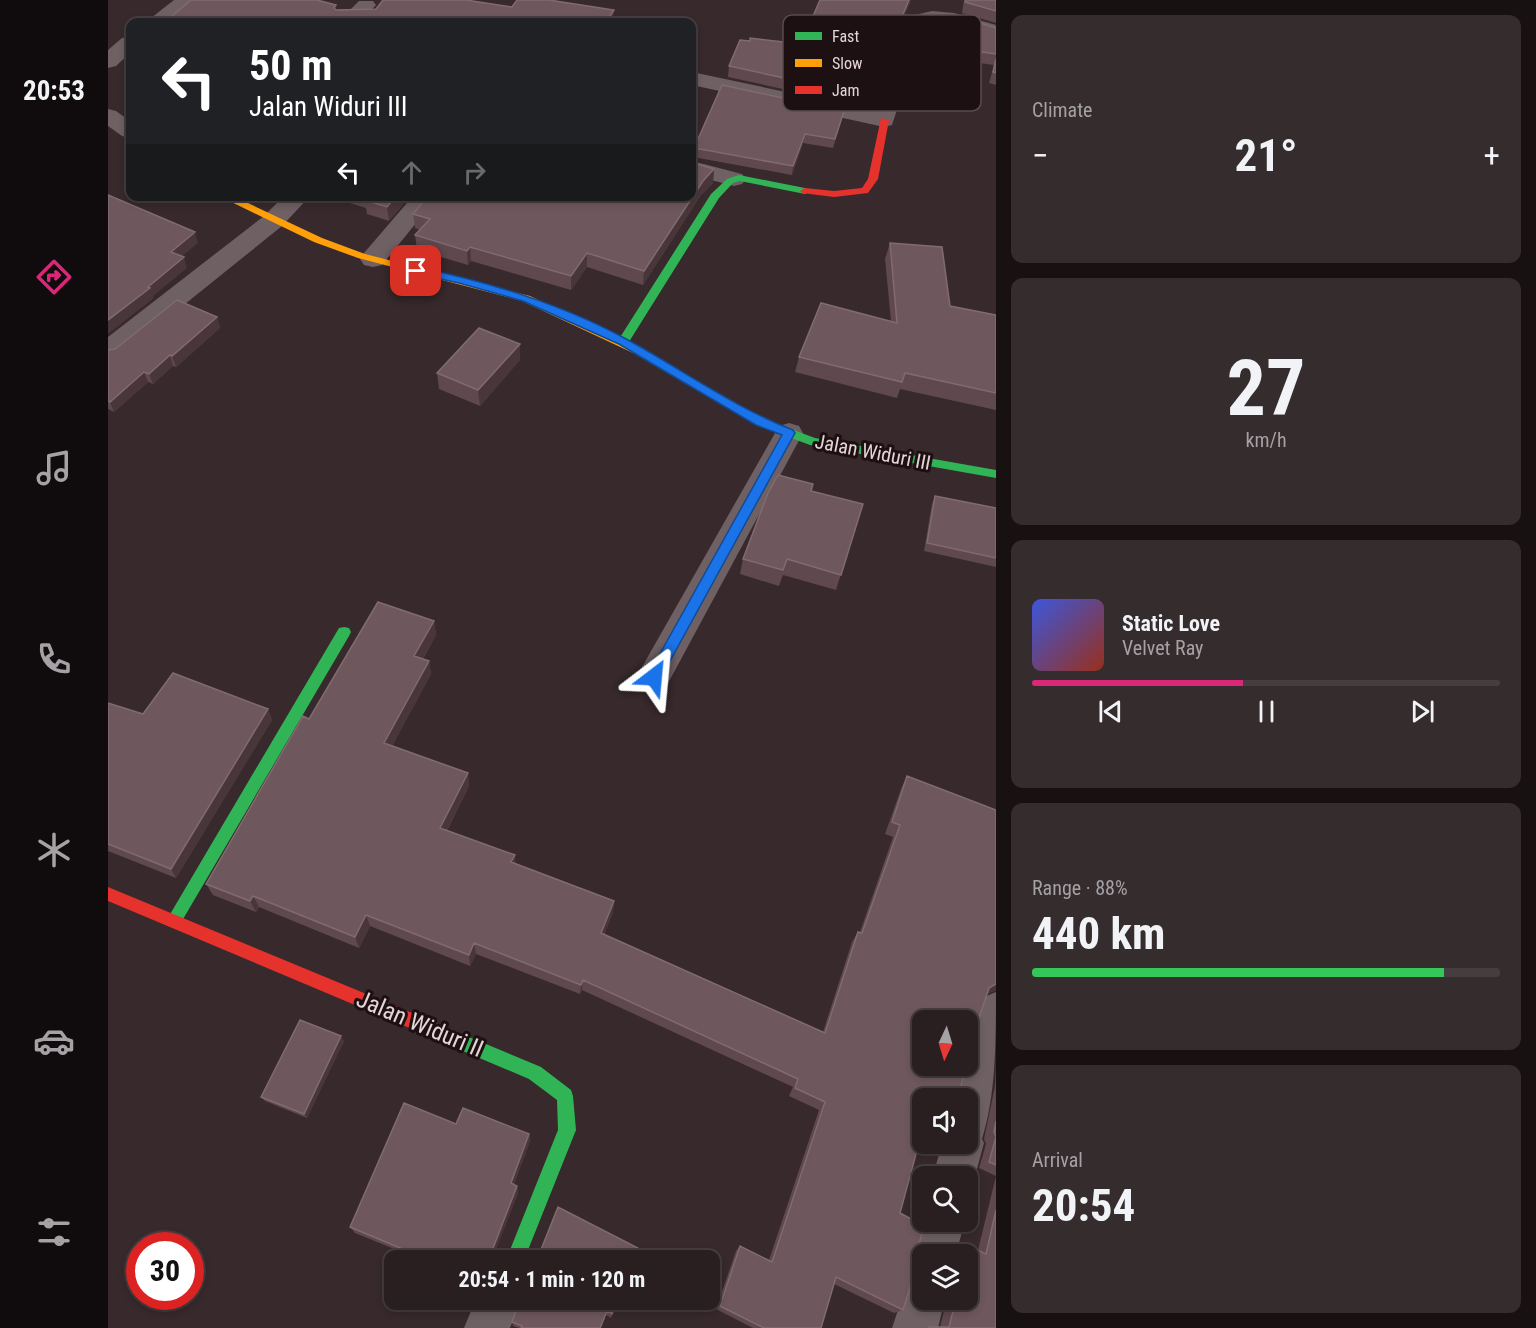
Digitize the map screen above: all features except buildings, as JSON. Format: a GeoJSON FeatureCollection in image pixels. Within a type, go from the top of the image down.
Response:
{"type":"FeatureCollection","features":[{"type":"Feature","properties":{"kind":"street"},"geometry":{"type":"LineString","coordinates":[[163,18],[188,0]]}},
{"type":"Feature","properties":{"kind":"street"},"geometry":{"type":"LineString","coordinates":[[352,18],[366,5]]}},
{"type":"Feature","properties":{"kind":"street"},"geometry":{"type":"LineString","coordinates":[[981,28],[996,32]]}},
{"type":"Feature","properties":{"kind":"street"},"geometry":{"type":"LineString","coordinates":[[108,61],[126,47]]}},
{"type":"Feature","properties":{"kind":"street"},"geometry":{"type":"LineString","coordinates":[[696,80],[783,98]]}},
{"type":"Feature","properties":{"kind":"street"},"geometry":{"type":"LineString","coordinates":[[842,111],[884,120]]}},
{"type":"Feature","properties":{"kind":"street"},"geometry":{"type":"LineString","coordinates":[[623,342],[715,196],[729,181],[739,178],[826,194],[848,195],[865,191],[873,179],[887,111]]}},
{"type":"Feature","properties":{"kind":"street"},"geometry":{"type":"LineString","coordinates":[[108,116],[126,128]]}},
{"type":"Feature","properties":{"kind":"street"},"geometry":{"type":"LineString","coordinates":[[696,169],[734,179]]}},
{"type":"Feature","properties":{"kind":"street","name":"Jalan Widuri III"},"geometry":{"type":"LineString","coordinates":[[234,201],[318,240],[373,259],[526,298],[623,342],[760,422],[789,433],[825,444],[996,474]]}},
{"type":"Feature","properties":{"kind":"street"},"geometry":{"type":"LineString","coordinates":[[108,351],[273,220],[293,201]]}},
{"type":"Feature","properties":{"kind":"street"},"geometry":{"type":"LineString","coordinates":[[373,259],[422,201]]}},
{"type":"Feature","properties":{"kind":"street"},"geometry":{"type":"LineString","coordinates":[[654,677],[789,433]]}},
{"type":"Feature","properties":{"kind":"street"},"geometry":{"type":"LineString","coordinates":[[174,921],[344,632]]}},
{"type":"Feature","properties":{"kind":"street","name":"Jalan Widuri II"},"geometry":{"type":"LineString","coordinates":[[108,894],[535,1073],[565,1096],[567,1130],[518,1250]]}},
{"type":"Feature","properties":{"kind":"street"},"geometry":{"type":"LineString","coordinates":[[977,1088],[996,1012]]}},
{"type":"Feature","properties":{"kind":"street"},"geometry":{"type":"LineString","coordinates":[[487,1328],[494,1310]]}},
{"type":"Feature","properties":{"kind":"street"},"geometry":{"type":"LineString","coordinates":[[915,1328],[920,1310]]}},
{"type":"Feature","properties":{"kind":"traffic: fast"},"geometry":{"type":"LineString","coordinates":[[623,342],[715,196],[730,181],[739,178],[805,191]]}},
{"type":"Feature","properties":{"kind":"traffic: fast"},"geometry":{"type":"LineString","coordinates":[[637,350],[760,422],[814,442],[996,474]]}},
{"type":"Feature","properties":{"kind":"traffic: fast"},"geometry":{"type":"LineString","coordinates":[[174,921],[344,632]]}},
{"type":"Feature","properties":{"kind":"traffic: fast"},"geometry":{"type":"LineString","coordinates":[[457,1040],[535,1073],[565,1096],[567,1130],[519,1250]]}},
{"type":"Feature","properties":{"kind":"traffic: slow"},"geometry":{"type":"LineString","coordinates":[[235,201],[318,240],[362,256],[526,298],[637,350]]}},
{"type":"Feature","properties":{"kind":"traffic: jam"},"geometry":{"type":"LineString","coordinates":[[805,191],[834,194],[865,191],[873,179],[884,120]]}},
{"type":"Feature","properties":{"kind":"traffic: jam"},"geometry":{"type":"LineString","coordinates":[[108,894],[457,1040]]}},
{"type":"Feature","properties":{"kind":"route"},"geometry":{"type":"LineString","coordinates":[[416,271],[526,298],[623,342],[760,422],[789,433],[654,677]]}}]}
